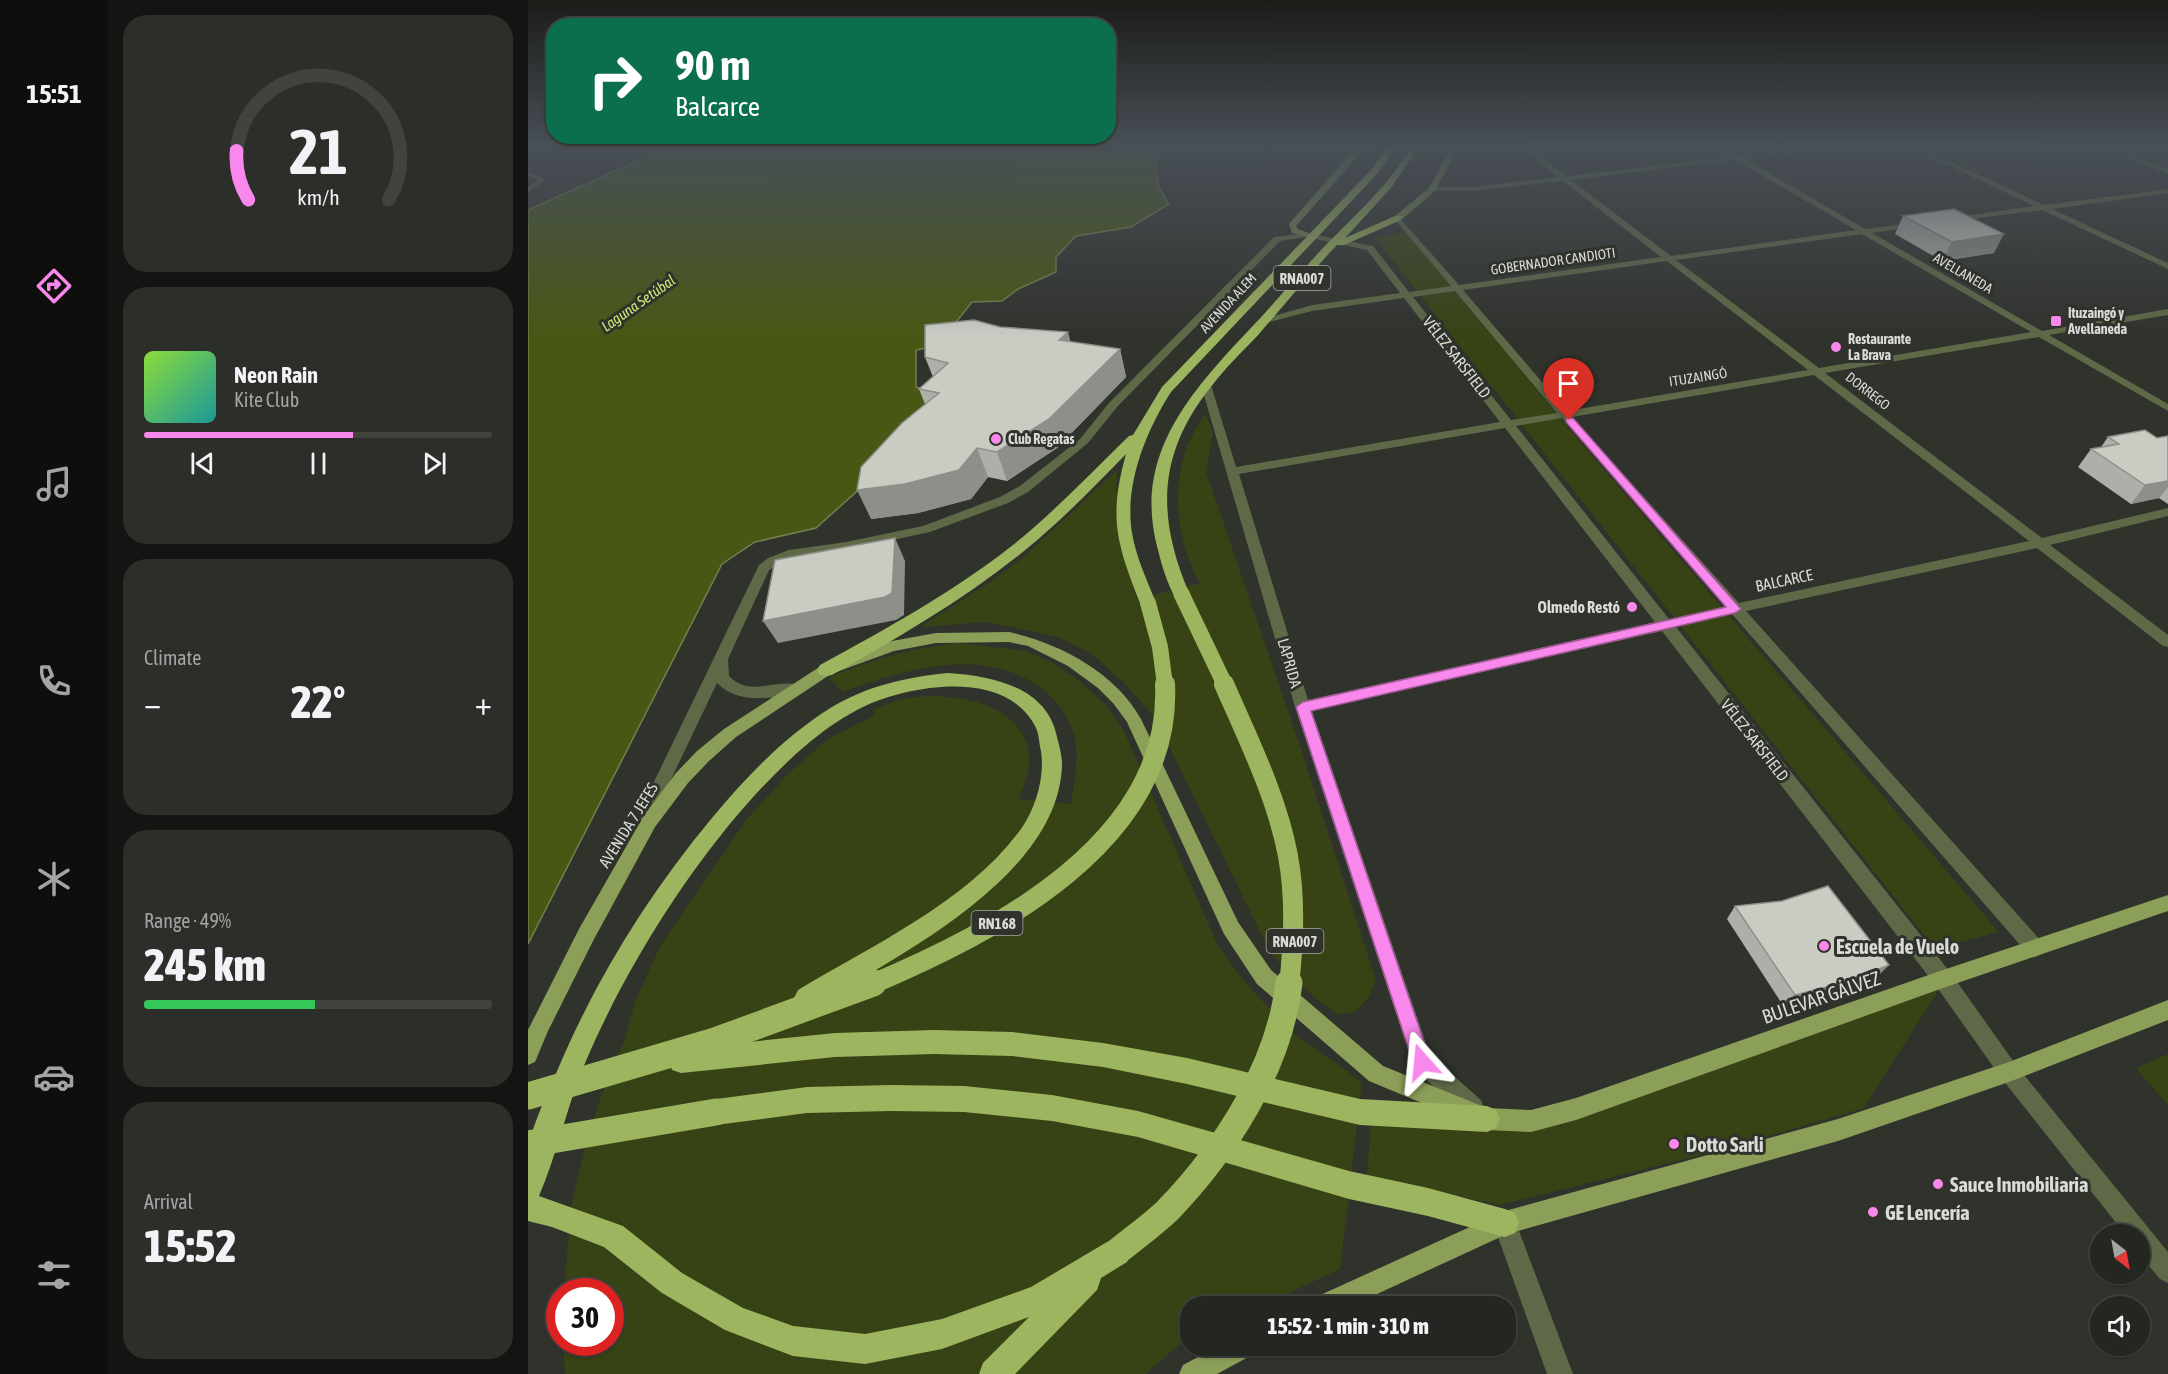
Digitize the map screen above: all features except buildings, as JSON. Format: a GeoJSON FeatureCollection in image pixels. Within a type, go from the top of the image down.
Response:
{"type":"FeatureCollection","features":[{"type":"Feature","properties":{"kind":"highway","name":"AVENIDA ALEM"},"geometry":{"type":"LineString","coordinates":[[1140,434],[1166,390],[1337,208]]}},
{"type":"Feature","properties":{"kind":"highway","name":"RNA007"},"geometry":{"type":"LineString","coordinates":[[1117,1252],[1171,1207],[1208,1162],[1250,1100],[1274,1049],[1288,996],[1296,940],[1292,891],[1284,842],[1237,714],[1181,593],[1165,546],[1160,519],[1160,495],[1165,467],[1178,429],[1206,385],[1369,208]]}},
{"type":"Feature","properties":{"kind":"highway"},"geometry":{"type":"LineString","coordinates":[[1337,243],[1398,218]]}},
{"type":"Feature","properties":{"kind":"highway"},"geometry":{"type":"LineString","coordinates":[[826,670],[928,611],[1002,561],[1068,505],[1140,434]]}},
{"type":"Feature","properties":{"kind":"highway","name":"RN168"},"geometry":{"type":"LineString","coordinates":[[528,1096],[635,1067],[756,1029],[860,989],[950,949],[1026,906],[1074,868],[1114,828],[1133,802],[1149,772],[1164,716],[1166,684],[1163,657],[1124,532],[1123,512],[1128,468],[1140,434]]}},
{"type":"Feature","properties":{"kind":"highway"},"geometry":{"type":"LineString","coordinates":[[528,1191],[558,1098],[591,1023],[639,933],[693,855],[747,790],[786,751],[826,720],[860,700],[899,687],[940,679],[970,680],[999,685],[1023,698],[1041,717],[1051,740],[1052,768],[1045,802],[1029,833],[1014,852],[994,873],[959,902],[756,1029]]}},
{"type":"Feature","properties":{"kind":"highway"},"geometry":{"type":"LineString","coordinates":[[635,1067],[835,1045],[934,1042],[1012,1044],[1135,1061],[1360,1112],[1487,1119]]}},
{"type":"Feature","properties":{"kind":"highway"},"geometry":{"type":"LineString","coordinates":[[528,1144],[716,1112],[807,1100],[964,1099],[1052,1108],[1138,1124],[1349,1185],[1428,1202],[1505,1223]]}},
{"type":"Feature","properties":{"kind":"highway"},"geometry":{"type":"LineString","coordinates":[[528,1207],[552,1213],[613,1236],[672,1283],[735,1320],[793,1341],[865,1349],[942,1334],[1039,1299],[1117,1252]]}},
{"type":"Feature","properties":{"kind":"highway"},"geometry":{"type":"LineString","coordinates":[[994,1374],[1048,1317],[1117,1252]]}},
{"type":"Feature","properties":{"kind":"main road","name":"BULEVAR GÁLVEZ"},"geometry":{"type":"LineString","coordinates":[[826,670],[892,646],[936,638],[976,636],[1009,637],[1032,642],[1073,662],[1103,684],[1133,719],[1231,928],[1264,977],[1376,1074],[1487,1119],[1531,1121],[1576,1109],[1943,979],[2168,903]]}},
{"type":"Feature","properties":{"kind":"main road","name":"AVENIDA 7 JEFES"},"geometry":{"type":"LineString","coordinates":[[528,1055],[540,1025],[586,935],[649,822],[682,778],[730,733],[826,670]]}},
{"type":"Feature","properties":{"kind":"main road"},"geometry":{"type":"LineString","coordinates":[[1346,1296],[1505,1223],[1838,1130],[2009,1071],[2168,1010]]}},
{"type":"Feature","properties":{"kind":"main road"},"geometry":{"type":"LineString","coordinates":[[1192,1374],[1225,1356]]}},
{"type":"Feature","properties":{"kind":"street"},"geometry":{"type":"LineString","coordinates":[[1309,208],[1293,226],[1295,231],[1337,243]]}},
{"type":"Feature","properties":{"kind":"street"},"geometry":{"type":"LineString","coordinates":[[1411,208],[1398,218],[1564,414],[2035,948]]}},
{"type":"Feature","properties":{"kind":"street","name":"DORREGO"},"geometry":{"type":"LineString","coordinates":[[1603,208],[1820,372],[2168,642]]}},
{"type":"Feature","properties":{"kind":"street","name":"AVELLANEDA"},"geometry":{"type":"LineString","coordinates":[[1825,208],[2168,408]]}},
{"type":"Feature","properties":{"kind":"street"},"geometry":{"type":"LineString","coordinates":[[1936,222],[2034,208]]}},
{"type":"Feature","properties":{"kind":"street"},"geometry":{"type":"LineString","coordinates":[[2044,208],[2168,266]]}},
{"type":"Feature","properties":{"kind":"street","name":"GOBERNADOR CANDIOTI"},"geometry":{"type":"LineString","coordinates":[[1265,320],[1312,308],[1924,223]]}},
{"type":"Feature","properties":{"kind":"street"},"geometry":{"type":"LineString","coordinates":[[649,822],[657,792],[764,568],[789,554],[846,546],[926,529],[993,505],[1024,489],[1084,441],[1113,405],[1274,241],[1284,236],[1309,236]]}},
{"type":"Feature","properties":{"kind":"street","name":"VÉLEZ SARSFIELD"},"geometry":{"type":"LineString","coordinates":[[1337,243],[1370,248],[1408,294],[1943,979],[2009,1071],[2130,1224]]}},
{"type":"Feature","properties":{"kind":"street","name":"ITUZAINGÓ"},"geometry":{"type":"LineString","coordinates":[[1233,471],[2168,312]]}},
{"type":"Feature","properties":{"kind":"street","name":"LAPRIDA"},"geometry":{"type":"LineString","coordinates":[[1206,385],[1303,707],[1422,1062],[1455,1094],[1487,1119]]}},
{"type":"Feature","properties":{"kind":"street","name":"BALCARCE"},"geometry":{"type":"LineString","coordinates":[[1303,707],[1735,609],[2040,543],[2168,512]]}},
{"type":"Feature","properties":{"kind":"street"},"geometry":{"type":"LineString","coordinates":[[722,659],[721,678],[735,690],[752,693],[794,689]]}},
{"type":"Feature","properties":{"kind":"street"},"geometry":{"type":"LineString","coordinates":[[1505,1223],[1560,1374]]}},
{"type":"Feature","properties":{"kind":"street","name":"VÉLEZ SARSFIELD"},"geometry":{"type":"LineString","coordinates":[[2150,1249],[2168,1271]]}},
{"type":"Feature","properties":{"kind":"shaded area"},"geometry":{"type":"Polygon","coordinates":[[[1406,232],[1577,438],[1999,932],[1935,949],[1375,238],[1406,232]]]}},
{"type":"Feature","properties":{"kind":"shaded area"},"geometry":{"type":"Polygon","coordinates":[[[1205,414],[1213,432],[1206,472],[1301,749],[1376,980],[1369,997],[1354,1013],[1337,1014],[1311,994],[1271,954],[1154,716],[1124,683],[1091,653],[1059,637],[986,622],[920,627],[989,583],[1026,555],[1117,470],[1117,504],[1121,535],[1137,599],[1200,583],[1192,567],[1181,532],[1178,495],[1183,459],[1205,414]]]}},
{"type":"Feature","properties":{"kind":"shaded area"},"geometry":{"type":"Polygon","coordinates":[[[957,643],[1026,651],[1050,661],[1074,677],[1104,703],[1123,729],[1218,946],[1243,980],[1289,1030],[1362,1082],[1340,1269],[1282,1296],[1180,1296],[1180,1345],[1146,1374],[565,1374],[564,1356],[624,1356],[624,1278],[565,1278],[571,1207],[586,1141],[605,1086],[625,1039],[636,999],[661,945],[747,819],[788,774],[828,739],[875,715],[873,709],[904,699],[924,696],[960,698],[978,702],[1009,718],[1020,730],[1029,752],[1028,773],[1019,799],[1071,804],[1076,760],[1073,730],[1053,699],[1025,678],[1001,669],[975,665],[948,665],[894,675],[843,692],[828,678],[860,665],[922,648],[957,643]]]}},
{"type":"Feature","properties":{"kind":"shaded area"},"geometry":{"type":"Polygon","coordinates":[[[1939,989],[1864,1108],[1709,1153],[1500,1205],[1367,1176],[1371,1119],[1535,1129],[1939,989]]]}},
{"type":"Feature","properties":{"kind":"shaded area"},"geometry":{"type":"Polygon","coordinates":[[[2168,1054],[2168,1105],[2136,1068],[2168,1054]]]}},
{"type":"Feature","properties":{"kind":"water","name":"Laguna Setúbal"},"geometry":{"type":"Polygon","coordinates":[[[532,208],[1162,208],[1131,227],[1076,236],[1056,257],[1056,272],[1018,289],[1002,301],[972,302],[937,346],[916,350],[916,387],[941,394],[933,423],[816,528],[755,542],[722,564],[528,944],[528,210],[532,208]]]}},
{"type":"Feature","properties":{"kind":"place","name":"Ituzaingó y Avellaneda"},"geometry":{"type":"Point","coordinates":[2056,321]}},
{"type":"Feature","properties":{"kind":"place","name":"Restaurante La Brava"},"geometry":{"type":"Point","coordinates":[1836,347]}},
{"type":"Feature","properties":{"kind":"place","name":"Club Regatas"},"geometry":{"type":"Point","coordinates":[996,439]}},
{"type":"Feature","properties":{"kind":"place","name":"Olmedo Restó"},"geometry":{"type":"Point","coordinates":[1632,607]}},
{"type":"Feature","properties":{"kind":"place","name":"Escuela de Vuelo"},"geometry":{"type":"Point","coordinates":[1824,946]}},
{"type":"Feature","properties":{"kind":"place","name":"Dotto Sarli"},"geometry":{"type":"Point","coordinates":[1674,1144]}},
{"type":"Feature","properties":{"kind":"place","name":"Sauce Inmobiliaria"},"geometry":{"type":"Point","coordinates":[1938,1184]}},
{"type":"Feature","properties":{"kind":"place","name":"GE Lencería"},"geometry":{"type":"Point","coordinates":[1873,1212]}},
{"type":"Feature","properties":{"kind":"route"},"geometry":{"type":"LineString","coordinates":[[1422,1062],[1303,707],[1735,609],[1569,420]]}}]}
